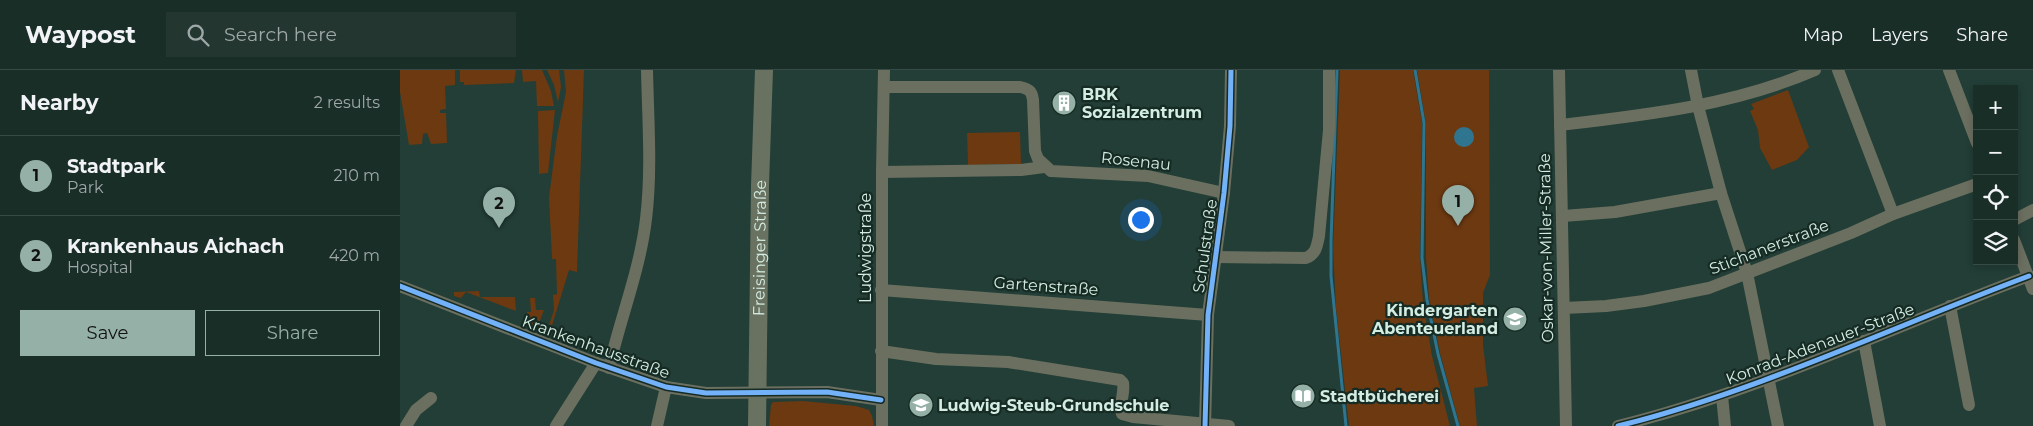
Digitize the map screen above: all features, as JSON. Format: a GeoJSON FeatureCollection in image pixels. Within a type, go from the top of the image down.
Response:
{"type":"FeatureCollection","features":[{"type":"Feature","properties":{"kind":"main road","name":"Freisinger Straße"},"geometry":{"type":"LineString","coordinates":[[757,426],[757,330],[764,70]]}},
{"type":"Feature","properties":{"kind":"street"},"geometry":{"type":"LineString","coordinates":[[609,368],[642,243],[646,220],[649,175],[647,70]]}},
{"type":"Feature","properties":{"kind":"street","name":"Ludwigstraße"},"geometry":{"type":"LineString","coordinates":[[882,426],[881,290],[884,70]]}},
{"type":"Feature","properties":{"kind":"street","name":"Schulstraße"},"geometry":{"type":"LineString","coordinates":[[1204,424],[1208,314],[1224,193],[1230,126],[1231,70]]}},
{"type":"Feature","properties":{"kind":"street"},"geometry":{"type":"LineString","coordinates":[[1215,257],[1306,258],[1316,250],[1321,221],[1329,130],[1329,70]]}},
{"type":"Feature","properties":{"kind":"street","name":"Oskar-von-Miller-Straße"},"geometry":{"type":"LineString","coordinates":[[1559,70],[1566,426]]}},
{"type":"Feature","properties":{"kind":"street"},"geometry":{"type":"LineString","coordinates":[[1691,70],[1698,106],[1747,273],[1770,378],[1778,426]]}},
{"type":"Feature","properties":{"kind":"street"},"geometry":{"type":"LineString","coordinates":[[1560,125],[1656,114],[1698,106],[1791,81],[1816,70]]}},
{"type":"Feature","properties":{"kind":"street"},"geometry":{"type":"LineString","coordinates":[[1838,70],[1893,214]]}},
{"type":"Feature","properties":{"kind":"street"},"geometry":{"type":"LineString","coordinates":[[1949,70],[1973,133]]}},
{"type":"Feature","properties":{"kind":"street"},"geometry":{"type":"LineString","coordinates":[[884,87],[1020,87],[1028,89],[1032,93],[1033,100],[1034,150],[1044,167]]}},
{"type":"Feature","properties":{"kind":"street","name":"Rosenau"},"geometry":{"type":"LineString","coordinates":[[882,172],[1021,170],[1044,167],[1051,171],[1060,172],[1148,176],[1224,193]]}},
{"type":"Feature","properties":{"kind":"street","name":"Stichanerstraße"},"geometry":{"type":"LineString","coordinates":[[1564,308],[1606,306],[1709,288],[1851,233],[1893,214],[1973,185]]}},
{"type":"Feature","properties":{"kind":"street"},"geometry":{"type":"LineString","coordinates":[[1563,216],[1615,212],[1722,193]]}},
{"type":"Feature","properties":{"kind":"street"},"geometry":{"type":"LineString","coordinates":[[2018,218],[2033,210]]}},
{"type":"Feature","properties":{"kind":"street"},"geometry":{"type":"LineString","coordinates":[[2018,250],[2033,290]]}},
{"type":"Feature","properties":{"kind":"street","name":"Konrad-Adenauer-Straße"},"geometry":{"type":"LineString","coordinates":[[1618,426],[1666,414],[1722,396],[2029,276]]}},
{"type":"Feature","properties":{"kind":"street","name":"Krankenhausstraße"},"geometry":{"type":"LineString","coordinates":[[400,286],[596,364],[666,387],[706,393],[827,392],[881,400]]}},
{"type":"Feature","properties":{"kind":"street","name":"Gartenstraße"},"geometry":{"type":"LineString","coordinates":[[881,290],[1208,314]]}},
{"type":"Feature","properties":{"kind":"street"},"geometry":{"type":"LineString","coordinates":[[1950,306],[1969,405]]}},
{"type":"Feature","properties":{"kind":"street"},"geometry":{"type":"LineString","coordinates":[[1864,341],[1880,426]]}},
{"type":"Feature","properties":{"kind":"street"},"geometry":{"type":"LineString","coordinates":[[881,351],[936,358],[1008,362],[1120,380],[1124,387],[1120,408],[1122,414],[1132,417],[1230,426]]}},
{"type":"Feature","properties":{"kind":"street"},"geometry":{"type":"LineString","coordinates":[[556,426],[596,364]]}},
{"type":"Feature","properties":{"kind":"street"},"geometry":{"type":"LineString","coordinates":[[657,426],[666,387]]}},
{"type":"Feature","properties":{"kind":"street"},"geometry":{"type":"LineString","coordinates":[[1722,396],[1725,426]]}},
{"type":"Feature","properties":{"kind":"street"},"geometry":{"type":"LineString","coordinates":[[406,426],[416,410],[431,398]]}},
{"type":"Feature","properties":{"kind":"shaded area"},"geometry":{"type":"Polygon","coordinates":[[[400,70],[455,70],[455,85],[445,86],[446,109],[440,110],[440,113],[446,113],[447,143],[431,144],[427,133],[423,134],[422,144],[409,145],[400,92],[400,70]]]}},
{"type":"Feature","properties":{"kind":"shaded area"},"geometry":{"type":"Polygon","coordinates":[[[460,70],[516,70],[514,83],[464,85],[464,82],[460,82],[460,70]]]}},
{"type":"Feature","properties":{"kind":"shaded area"},"geometry":{"type":"Polygon","coordinates":[[[522,70],[542,70],[551,91],[554,106],[537,106],[536,81],[523,82],[522,70]]]}},
{"type":"Feature","properties":{"kind":"shaded area"},"geometry":{"type":"Polygon","coordinates":[[[547,70],[559,70],[561,87],[558,102],[554,85],[547,70]]]}},
{"type":"Feature","properties":{"kind":"shaded area"},"geometry":{"type":"Polygon","coordinates":[[[564,70],[584,70],[577,272],[569,270],[550,332],[547,331],[554,310],[553,295],[557,294],[556,259],[552,259],[549,197],[557,136],[566,92],[564,70]]]}},
{"type":"Feature","properties":{"kind":"shaded area"},"geometry":{"type":"Polygon","coordinates":[[[1340,70],[1413,70],[1422,123],[1420,257],[1423,303],[1432,356],[1450,426],[1349,426],[1336,308],[1333,249],[1340,70]]]}},
{"type":"Feature","properties":{"kind":"shaded area"},"geometry":{"type":"Polygon","coordinates":[[[1417,70],[1489,70],[1490,275],[1483,293],[1483,345],[1488,386],[1474,388],[1477,426],[1460,426],[1440,353],[1429,299],[1426,258],[1426,124],[1417,70]]]}},
{"type":"Feature","properties":{"kind":"shaded area"},"geometry":{"type":"Polygon","coordinates":[[[1788,90],[1809,147],[1797,160],[1772,170],[1760,148],[1758,130],[1750,111],[1754,109],[1751,104],[1788,90]]]}},
{"type":"Feature","properties":{"kind":"shaded area"},"geometry":{"type":"Polygon","coordinates":[[[555,110],[548,173],[539,174],[538,111],[555,110]]]}},
{"type":"Feature","properties":{"kind":"shaded area"},"geometry":{"type":"Polygon","coordinates":[[[1020,132],[1021,164],[968,165],[967,133],[1020,132]]]}},
{"type":"Feature","properties":{"kind":"shaded area"},"geometry":{"type":"Polygon","coordinates":[[[479,291],[480,297],[515,297],[516,311],[466,292],[461,298],[454,296],[454,292],[479,291]]]}},
{"type":"Feature","properties":{"kind":"shaded area"},"geometry":{"type":"Polygon","coordinates":[[[530,298],[535,298],[536,310],[544,310],[537,328],[527,324],[527,312],[531,312],[530,298]]]}},
{"type":"Feature","properties":{"kind":"shaded area"},"geometry":{"type":"Polygon","coordinates":[[[803,401],[856,406],[869,410],[874,426],[769,426],[773,402],[803,401]]]}},
{"type":"Feature","properties":{"kind":"water"},"geometry":{"type":"Polygon","coordinates":[[[1464,127],[1471,130],[1474,137],[1471,144],[1464,147],[1457,144],[1454,137],[1457,130],[1464,127]]]}},
{"type":"Feature","properties":{"kind":"waterway"},"geometry":{"type":"LineString","coordinates":[[1337,70],[1331,276],[1346,426]]}},
{"type":"Feature","properties":{"kind":"waterway"},"geometry":{"type":"LineString","coordinates":[[1415,70],[1424,123],[1422,258],[1427,300],[1438,354],[1458,426]]}},
{"type":"Feature","properties":{"kind":"cycle path"},"geometry":{"type":"LineString","coordinates":[[1205,426],[1208,315],[1224,193],[1230,126],[1231,70]]}},
{"type":"Feature","properties":{"kind":"cycle path"},"geometry":{"type":"LineString","coordinates":[[1618,426],[1671,412],[1774,377],[2029,276]]}},
{"type":"Feature","properties":{"kind":"cycle path"},"geometry":{"type":"LineString","coordinates":[[400,286],[596,363],[666,387],[706,393],[827,392],[881,400]]}},
{"type":"Feature","properties":{"kind":"place","name":"BRK Sozialzentrum"},"geometry":{"type":"Point","coordinates":[1064,103]}},
{"type":"Feature","properties":{"kind":"place","name":"Stadtpark"},"geometry":{"type":"Point","coordinates":[1458,226]}},
{"type":"Feature","properties":{"kind":"place","name":"Krankenhaus Aichach"},"geometry":{"type":"Point","coordinates":[499,228]}},
{"type":"Feature","properties":{"kind":"place","name":"Kindergarten Abenteuerland"},"geometry":{"type":"Point","coordinates":[1515,319]}},
{"type":"Feature","properties":{"kind":"place","name":"Stadtbücherei"},"geometry":{"type":"Point","coordinates":[1303,396]}},
{"type":"Feature","properties":{"kind":"place","name":"Ludwig-Steub-Grundschule"},"geometry":{"type":"Point","coordinates":[921,405]}}]}
